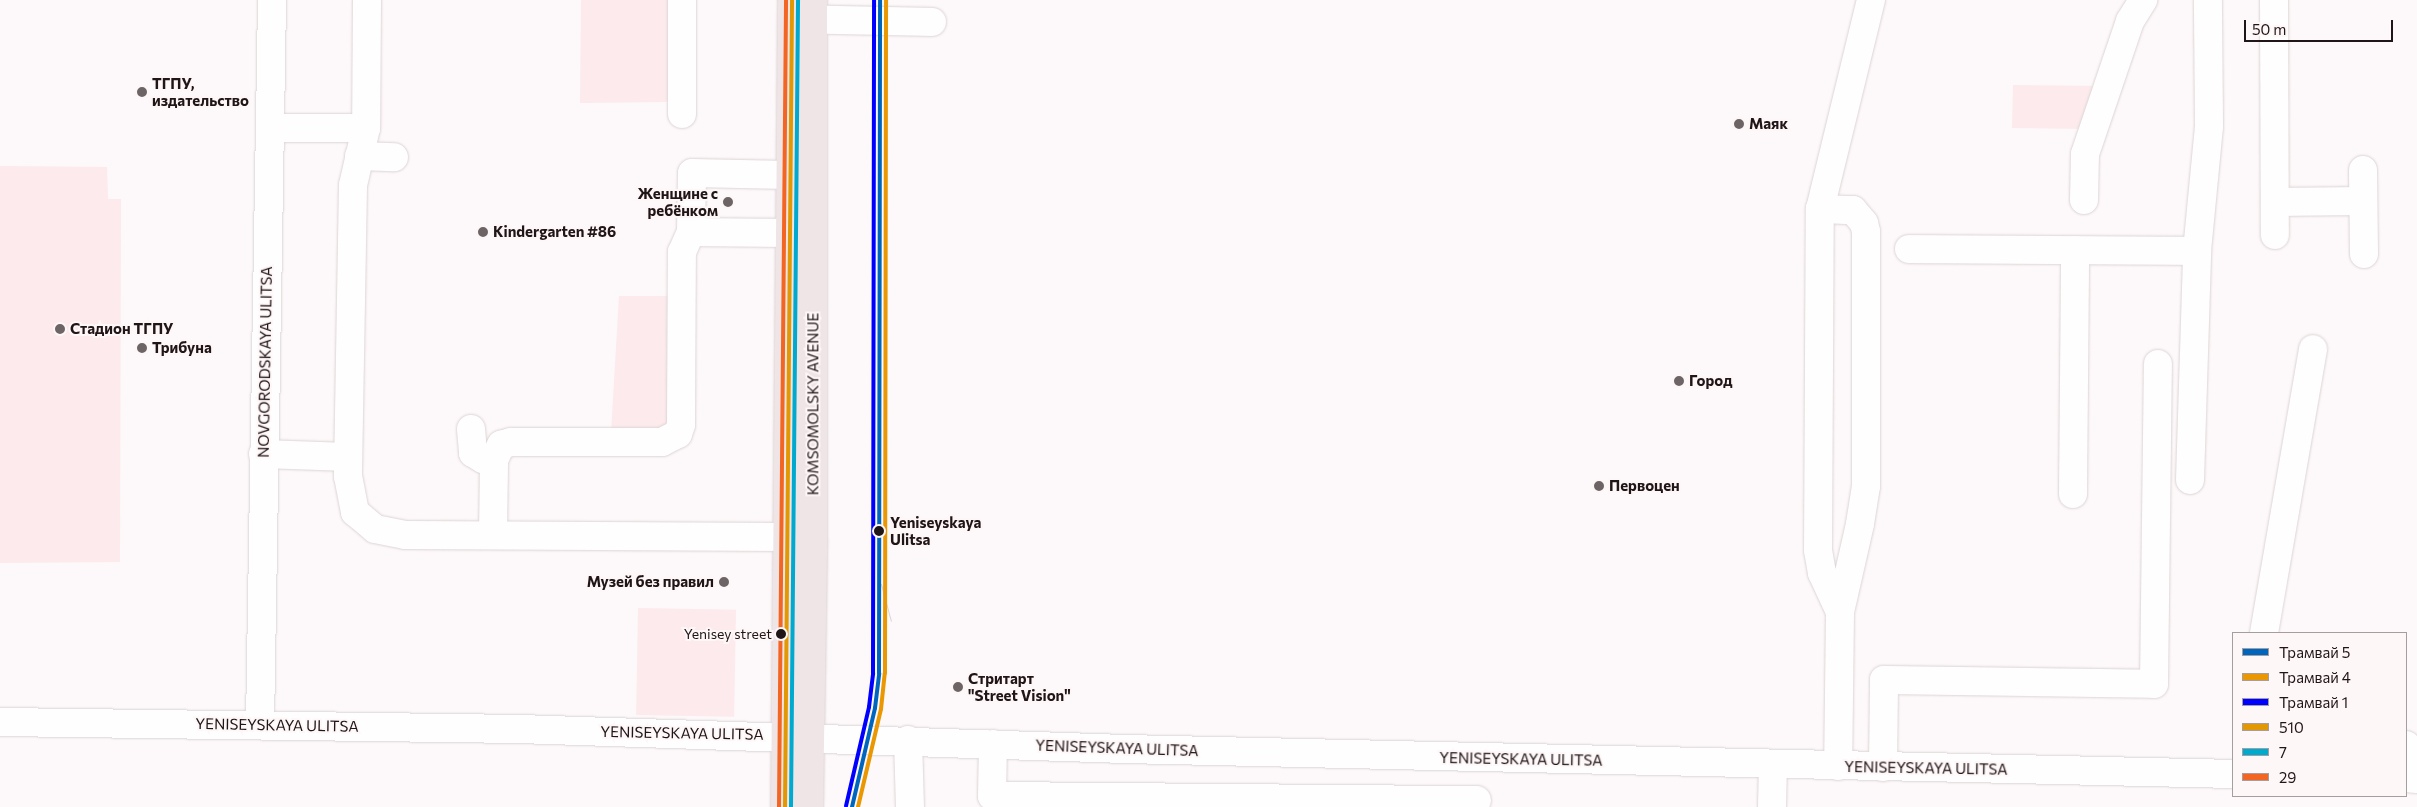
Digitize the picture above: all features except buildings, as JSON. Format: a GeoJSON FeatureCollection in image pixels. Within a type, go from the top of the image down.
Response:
{"type":"FeatureCollection","features":[{"type":"Feature","properties":{"kind":"main road","name":"KOMSOMOLSKY AVENUE"},"geometry":{"type":"LineString","coordinates":[[802,10],[789,175],[788,537],[797,737],[809,807]]}},
{"type":"Feature","properties":{"kind":"main road","name":"KOMSOMOLSKY AVENUE"},"geometry":{"type":"LineString","coordinates":[[785,807],[797,737],[802,10]]}},
{"type":"Feature","properties":{"kind":"street","name":"NOVGORODSKAYA ULITSA"},"geometry":{"type":"LineString","coordinates":[[260,724],[272,0]]}},
{"type":"Feature","properties":{"kind":"street"},"geometry":{"type":"LineString","coordinates":[[367,0],[366,128],[353,185],[348,458],[350,496],[355,512],[374,529],[405,535],[788,537]]}},
{"type":"Feature","properties":{"kind":"street"},"geometry":{"type":"LineString","coordinates":[[682,0],[682,114]]}},
{"type":"Feature","properties":{"kind":"street"},"geometry":{"type":"LineString","coordinates":[[1840,612],[1822,573],[1818,550],[1820,209],[1871,0]]}},
{"type":"Feature","properties":{"kind":"street"},"geometry":{"type":"LineString","coordinates":[[2084,200],[2085,154],[2130,21],[2142,0]]}},
{"type":"Feature","properties":{"kind":"street"},"geometry":{"type":"LineString","coordinates":[[2190,480],[2197,251],[2209,126],[2208,0]]}},
{"type":"Feature","properties":{"kind":"street"},"geometry":{"type":"LineString","coordinates":[[2274,0],[2275,235]]}},
{"type":"Feature","properties":{"kind":"street"},"geometry":{"type":"LineString","coordinates":[[802,10],[932,22]]}},
{"type":"Feature","properties":{"kind":"street"},"geometry":{"type":"LineString","coordinates":[[270,128],[366,128]]}},
{"type":"Feature","properties":{"kind":"street"},"geometry":{"type":"LineString","coordinates":[[359,156],[394,157]]}},
{"type":"Feature","properties":{"kind":"street"},"geometry":{"type":"LineString","coordinates":[[2363,170],[2364,254]]}},
{"type":"Feature","properties":{"kind":"street"},"geometry":{"type":"LineString","coordinates":[[493,535],[494,460],[501,445],[512,442],[662,442],[678,434],[681,424],[682,252],[691,232],[692,173],[789,175]]}},
{"type":"Feature","properties":{"kind":"street"},"geometry":{"type":"LineString","coordinates":[[2275,202],[2363,201]]}},
{"type":"Feature","properties":{"kind":"street"},"geometry":{"type":"LineString","coordinates":[[1820,209],[1854,210],[1864,223],[1866,232],[1866,486],[1860,524],[1840,612],[1838,766]]}},
{"type":"Feature","properties":{"kind":"street"},"geometry":{"type":"LineString","coordinates":[[691,232],[788,233]]}},
{"type":"Feature","properties":{"kind":"street"},"geometry":{"type":"LineString","coordinates":[[1909,249],[2197,251]]}},
{"type":"Feature","properties":{"kind":"street"},"geometry":{"type":"LineString","coordinates":[[2073,494],[2076,250]]}},
{"type":"Feature","properties":{"kind":"street"},"geometry":{"type":"LineString","coordinates":[[2264,632],[2313,349]]}},
{"type":"Feature","properties":{"kind":"street"},"geometry":{"type":"LineString","coordinates":[[1883,767],[1884,680],[2154,684],[2158,364]]}},
{"type":"Feature","properties":{"kind":"street"},"geometry":{"type":"LineString","coordinates":[[471,429],[473,453],[483,460],[494,460]]}},
{"type":"Feature","properties":{"kind":"street"},"geometry":{"type":"LineString","coordinates":[[263,454],[348,458]]}},
{"type":"Feature","properties":{"kind":"street","name":"YENISEYSKAYA ULITSA"},"geometry":{"type":"LineString","coordinates":[[0,722],[260,724],[908,740],[1477,758],[2232,774]]}},
{"type":"Feature","properties":{"kind":"street"},"geometry":{"type":"LineString","coordinates":[[908,740],[910,807]]}},
{"type":"Feature","properties":{"kind":"street"},"geometry":{"type":"LineString","coordinates":[[993,744],[992,796],[1478,803],[1477,758]]}},
{"type":"Feature","properties":{"kind":"street"},"geometry":{"type":"LineString","coordinates":[[2407,746],[2417,755]]}},
{"type":"Feature","properties":{"kind":"street"},"geometry":{"type":"LineString","coordinates":[[1772,807],[1773,764]]}},
{"type":"Feature","properties":{"kind":"shaded area"},"geometry":{"type":"Polygon","coordinates":[[[581,0],[671,0],[670,97],[666,102],[580,103],[581,0]]]}},
{"type":"Feature","properties":{"kind":"shaded area"},"geometry":{"type":"Polygon","coordinates":[[[2013,85],[2102,86],[2087,129],[2012,128],[2013,85]]]}},
{"type":"Feature","properties":{"kind":"shaded area","name":"Стадион ТГПУ"},"geometry":{"type":"Polygon","coordinates":[[[0,166],[107,167],[108,199],[121,199],[120,562],[0,563],[0,166]]]}},
{"type":"Feature","properties":{"kind":"shaded area"},"geometry":{"type":"Polygon","coordinates":[[[619,296],[672,296],[670,428],[611,433],[619,296]]]}},
{"type":"Feature","properties":{"kind":"shaded area"},"geometry":{"type":"Polygon","coordinates":[[[638,608],[736,610],[734,717],[636,715],[638,608]]]}},
{"type":"Feature","properties":{"kind":"tram line","name":"1"},"geometry":{"type":"LineString","coordinates":[[846,806],[869,707],[873,673],[874,0]]}},
{"type":"Feature","properties":{"kind":"tram line","name":"5"},"geometry":{"type":"LineString","coordinates":[[852,807],[875,708],[879,673],[880,0]]}},
{"type":"Feature","properties":{"kind":"tram line","name":"4"},"geometry":{"type":"LineString","coordinates":[[858,807],[881,709],[885,673],[886,0]]}},
{"type":"Feature","properties":{"kind":"tram line"},"geometry":{"type":"LineString","coordinates":[[881,584],[891,621]]}},
{"type":"Feature","properties":{"kind":"transit line","name":"29"},"geometry":{"type":"LineString","coordinates":[[779,807],[786,0]]}},
{"type":"Feature","properties":{"kind":"transit line","name":"510"},"geometry":{"type":"LineString","coordinates":[[785,807],[792,0]]}},
{"type":"Feature","properties":{"kind":"transit line","name":"7"},"geometry":{"type":"LineString","coordinates":[[791,807],[798,0]]}},
{"type":"Feature","properties":{"kind":"place","name":"ТГПУ, издательство"},"geometry":{"type":"Point","coordinates":[142,92]}},
{"type":"Feature","properties":{"kind":"place","name":"Маяк"},"geometry":{"type":"Point","coordinates":[1739,124]}},
{"type":"Feature","properties":{"kind":"place","name":"Женщине с ребёнком"},"geometry":{"type":"Point","coordinates":[728,202]}},
{"type":"Feature","properties":{"kind":"place","name":"Kindergarten #86"},"geometry":{"type":"Point","coordinates":[483,232]}},
{"type":"Feature","properties":{"kind":"place","name":"Стадион ТГПУ"},"geometry":{"type":"Point","coordinates":[60,329]}},
{"type":"Feature","properties":{"kind":"place","name":"Трибуна"},"geometry":{"type":"Point","coordinates":[142,348]}},
{"type":"Feature","properties":{"kind":"place","name":"Город"},"geometry":{"type":"Point","coordinates":[1679,381]}},
{"type":"Feature","properties":{"kind":"place","name":"Первоцен"},"geometry":{"type":"Point","coordinates":[1599,486]}},
{"type":"Feature","properties":{"kind":"place","name":"Yeniseyskaya Ulitsa"},"geometry":{"type":"Point","coordinates":[879,531]}},
{"type":"Feature","properties":{"kind":"place","name":"Музей без правил"},"geometry":{"type":"Point","coordinates":[724,582]}},
{"type":"Feature","properties":{"kind":"place","name":"Yenisey street"},"geometry":{"type":"Point","coordinates":[781,634]}},
{"type":"Feature","properties":{"kind":"place","name":"Стритарт \"Street Vision\""},"geometry":{"type":"Point","coordinates":[958,687]}}]}
